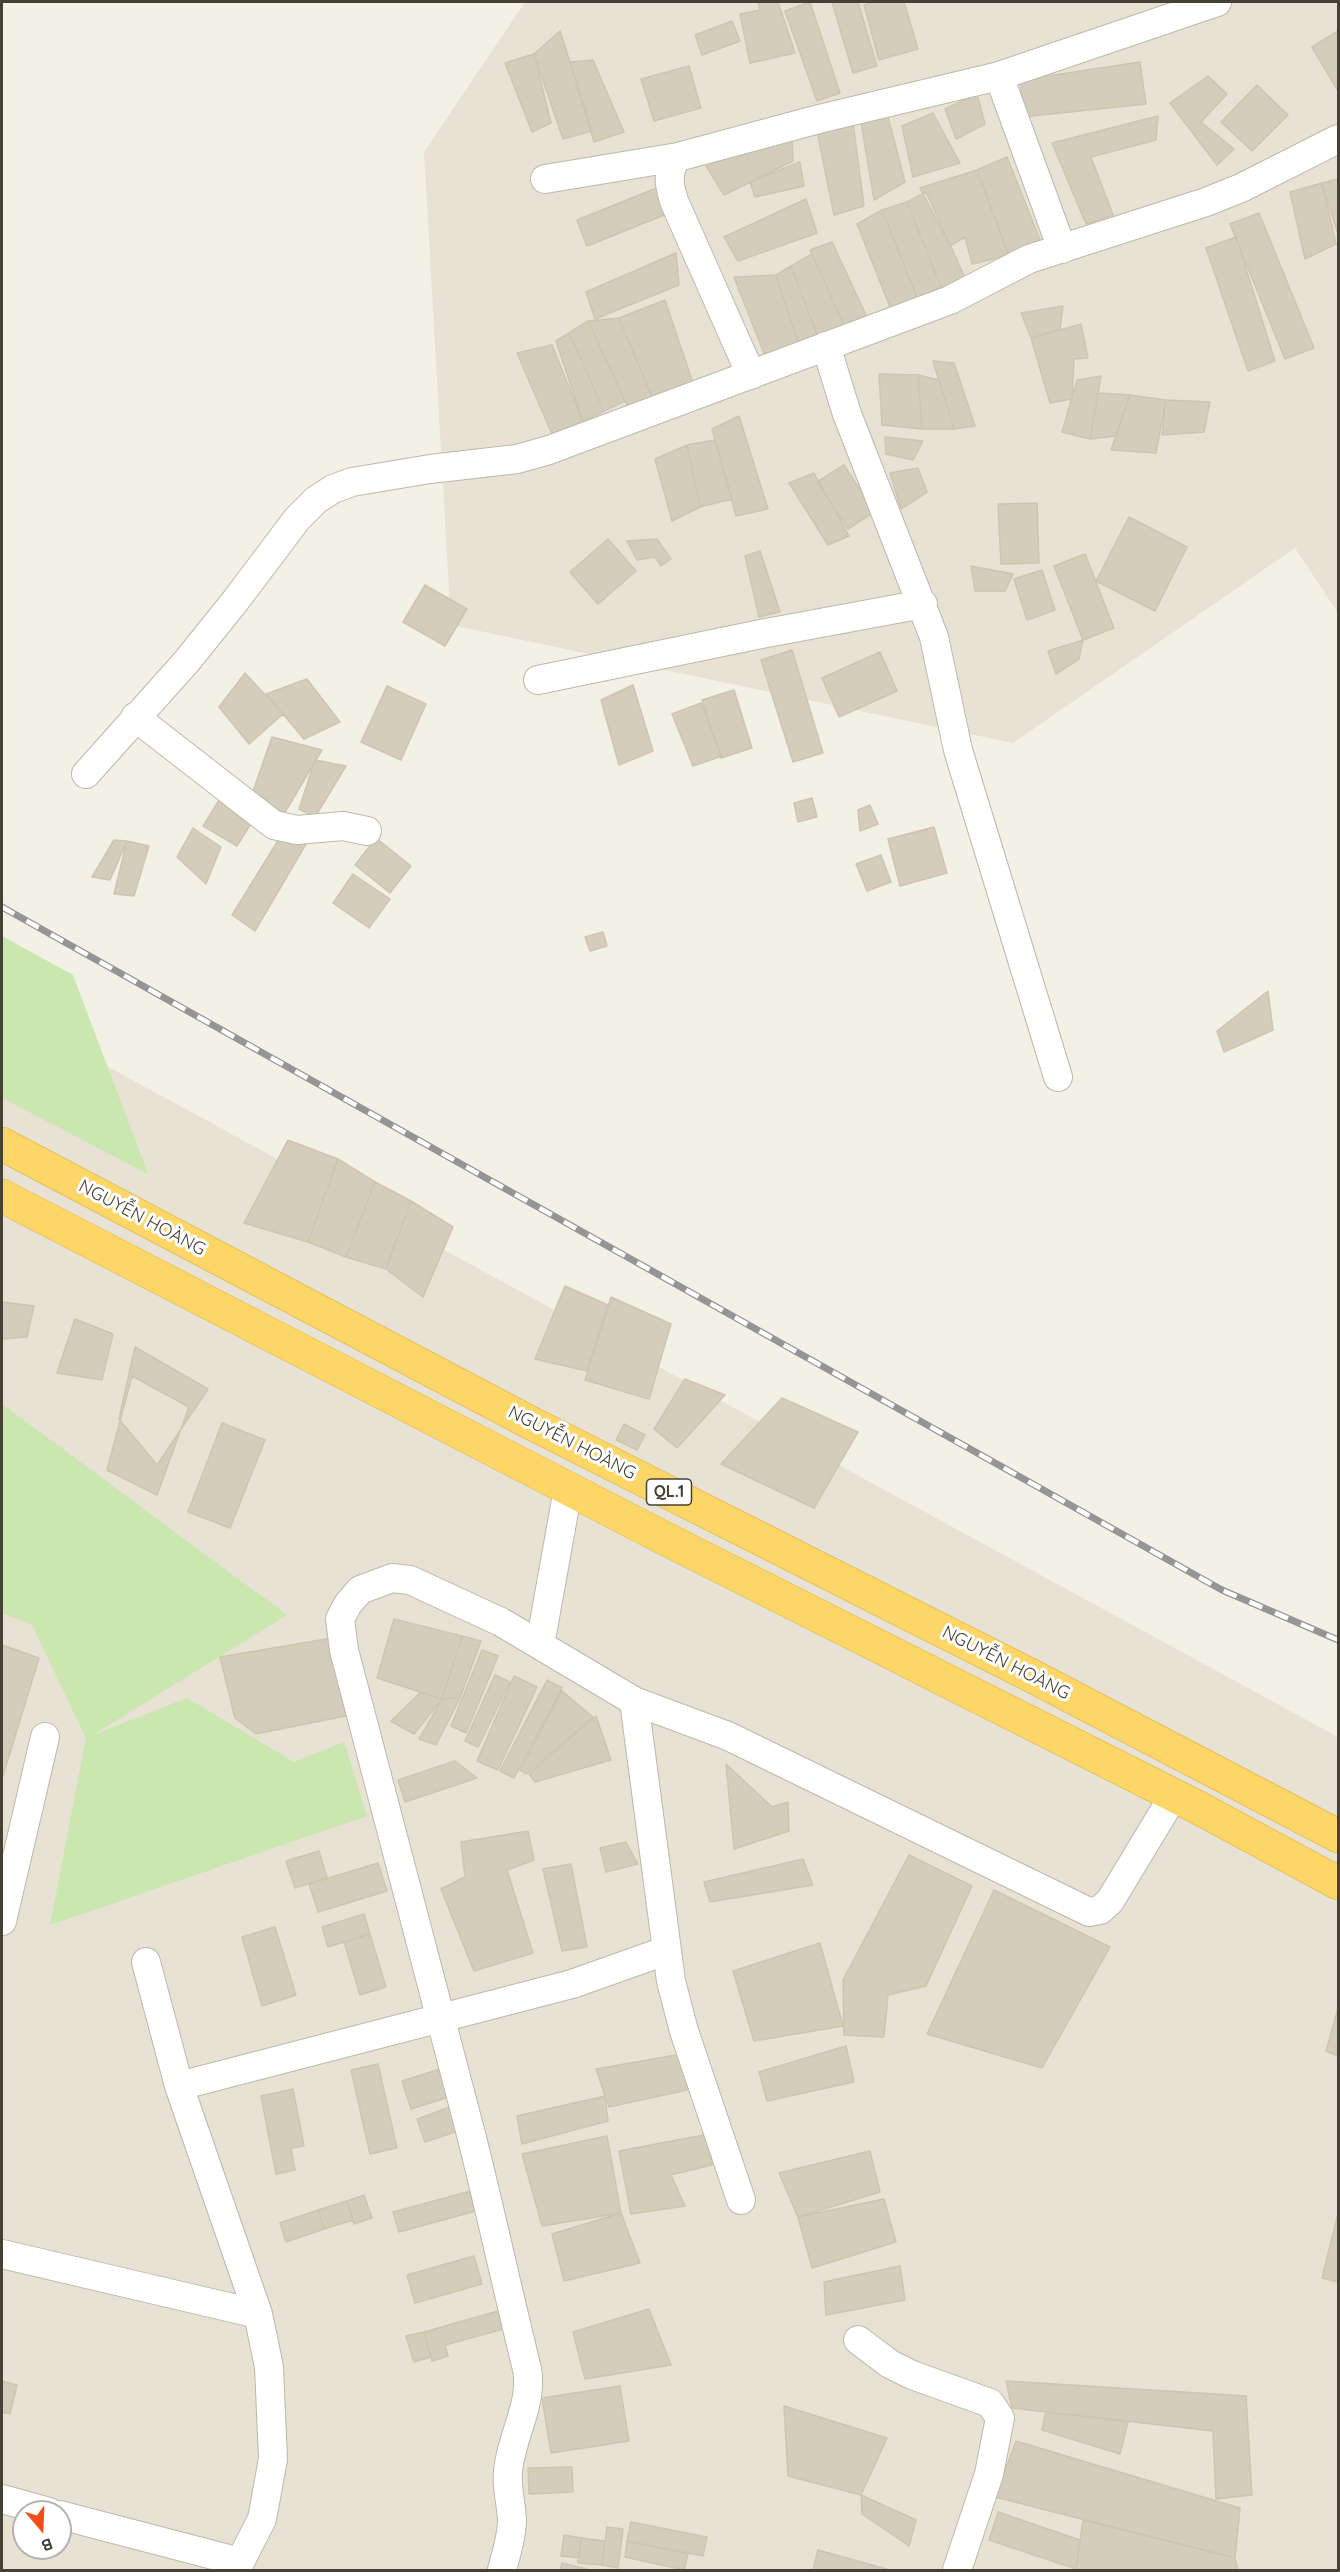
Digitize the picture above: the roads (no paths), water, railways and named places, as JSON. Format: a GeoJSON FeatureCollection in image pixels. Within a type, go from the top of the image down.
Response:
{"type":"FeatureCollection","features":[{"type":"Feature","properties":{"kind":"highway","name":"NGUYỄN HOÀNG"},"geometry":{"type":"LineString","coordinates":[[2,1144],[529,1422],[1034,1677],[1338,1836]]}},
{"type":"Feature","properties":{"kind":"highway","name":"QL.1"},"geometry":{"type":"LineString","coordinates":[[2,1196],[568,1489],[1174,1795],[1338,1883]]}},
{"type":"Feature","properties":{"kind":"street"},"geometry":{"type":"LineString","coordinates":[[545,179],[678,157],[819,118],[999,76],[1217,2]]}},
{"type":"Feature","properties":{"kind":"street"},"geometry":{"type":"LineString","coordinates":[[999,76],[1062,249]]}},
{"type":"Feature","properties":{"kind":"street"},"geometry":{"type":"LineString","coordinates":[[86,774],[215,626],[297,519],[316,500],[333,489],[352,482],[517,459],[549,450],[950,300],[1029,260],[1241,188],[1338,139]]}},
{"type":"Feature","properties":{"kind":"street"},"geometry":{"type":"LineString","coordinates":[[678,157],[670,167],[669,184],[674,201],[750,375]]}},
{"type":"Feature","properties":{"kind":"street"},"geometry":{"type":"LineString","coordinates":[[826,346],[847,414],[934,637],[958,750],[1058,1077]]}},
{"type":"Feature","properties":{"kind":"street"},"geometry":{"type":"LineString","coordinates":[[538,680],[760,634],[923,604]]}},
{"type":"Feature","properties":{"kind":"street"},"geometry":{"type":"LineString","coordinates":[[135,717],[274,825],[297,830],[343,826],[367,831]]}},
{"type":"Feature","properties":{"kind":"street"},"geometry":{"type":"LineString","coordinates":[[540,1645],[568,1489]]}},
{"type":"Feature","properties":{"kind":"street"},"geometry":{"type":"LineString","coordinates":[[502,2571],[512,2530],[507,2481],[508,2465],[528,2399],[530,2384],[489,2205],[344,1650],[340,1619],[348,1604],[360,1590],[392,1578],[410,1580],[435,1591],[501,1622],[634,1701],[728,1736],[1089,1912],[1100,1910],[1110,1901],[1174,1795]]}},
{"type":"Feature","properties":{"kind":"street"},"geometry":{"type":"LineString","coordinates":[[634,1701],[665,1952],[684,2031],[741,2200]]}},
{"type":"Feature","properties":{"kind":"street"},"geometry":{"type":"LineString","coordinates":[[2,1922],[7,1872],[45,1737]]}},
{"type":"Feature","properties":{"kind":"street"},"geometry":{"type":"LineString","coordinates":[[179,2086],[572,1984],[665,1952]]}},
{"type":"Feature","properties":{"kind":"street"},"geometry":{"type":"LineString","coordinates":[[72,2518],[238,2566],[262,2519],[273,2458],[269,2367],[258,2314],[179,2086],[146,1962]]}},
{"type":"Feature","properties":{"kind":"street"},"geometry":{"type":"LineString","coordinates":[[2,2254],[258,2314]]}},
{"type":"Feature","properties":{"kind":"street"},"geometry":{"type":"LineString","coordinates":[[858,2340],[890,2364],[912,2375],[990,2403],[1000,2418],[989,2474],[957,2571]]}},
{"type":"Feature","properties":{"kind":"railway"},"geometry":{"type":"LineString","coordinates":[[2,907],[1222,1590],[1338,1640]]}}]}
